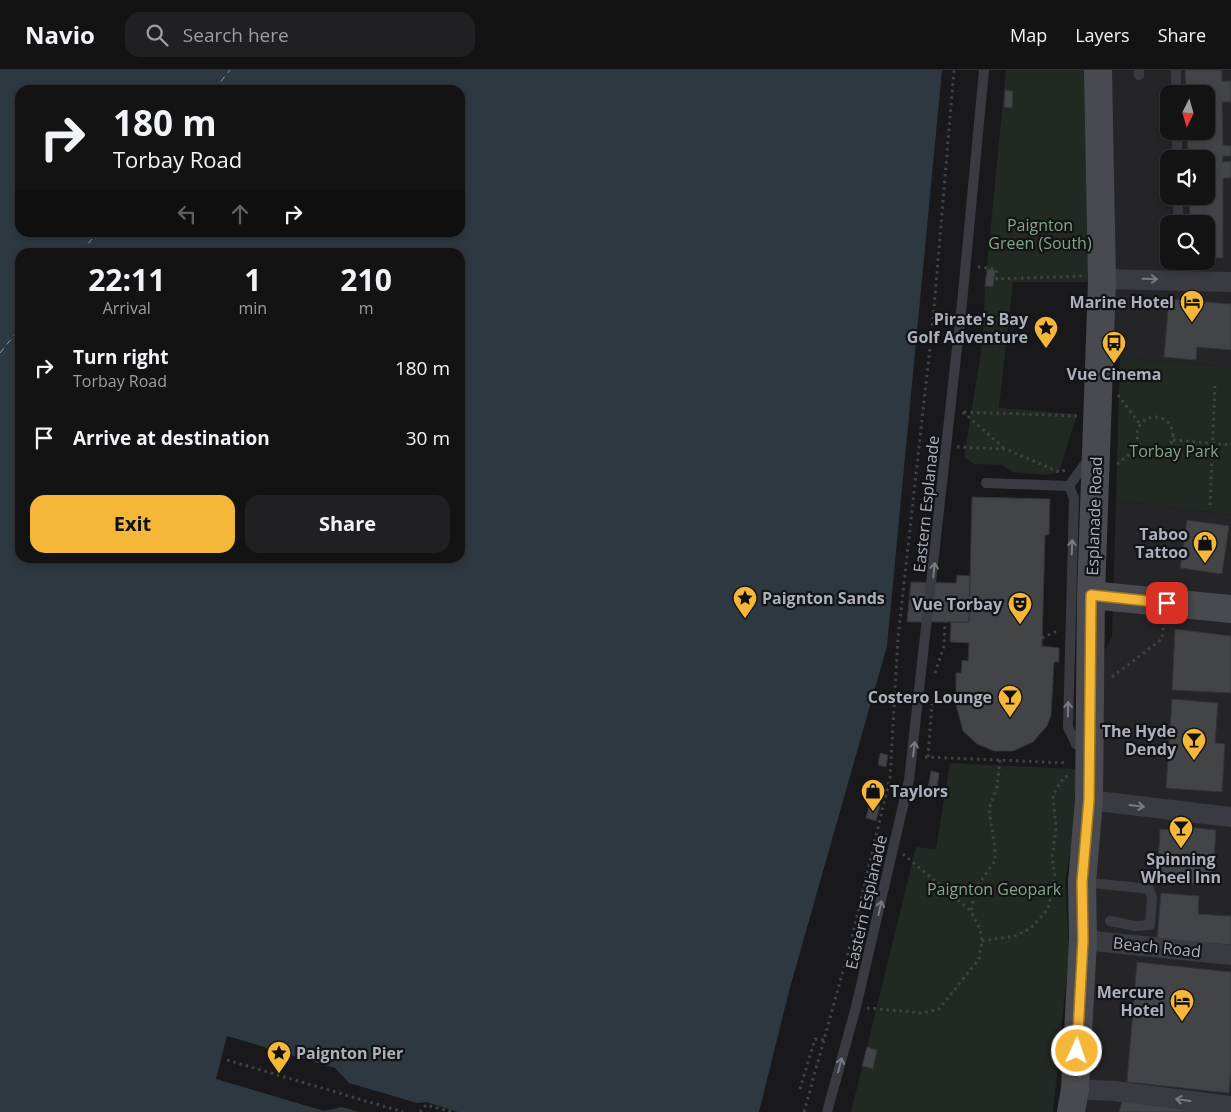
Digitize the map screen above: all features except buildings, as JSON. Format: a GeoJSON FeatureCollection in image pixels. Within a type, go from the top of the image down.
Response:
{"type":"FeatureCollection","features":[{"type":"Feature","properties":{"kind":"main road","name":"Esplanade Road"},"geometry":{"type":"LineString","coordinates":[[1073,1100],[1083,940],[1082,882],[1089,800],[1090,457],[1097,415],[1102,280],[1098,70]]}},
{"type":"Feature","properties":{"kind":"main road"},"geometry":{"type":"LineString","coordinates":[[1091,595],[1231,610]]}},
{"type":"Feature","properties":{"kind":"street"},"geometry":{"type":"LineString","coordinates":[[1102,280],[1179,270],[1231,282]]}},
{"type":"Feature","properties":{"kind":"street"},"geometry":{"type":"LineString","coordinates":[[1089,800],[1231,817]]}},
{"type":"Feature","properties":{"kind":"street","name":"Beach Road"},"geometry":{"type":"LineString","coordinates":[[1083,940],[1231,955]]}},
{"type":"Feature","properties":{"kind":"street"},"geometry":{"type":"LineString","coordinates":[[1073,1100],[1114,1091],[1231,1106]]}},
{"type":"Feature","properties":{"kind":"lane","name":"Eastern Esplanade"},"geometry":{"type":"LineString","coordinates":[[827,1112],[856,1007],[894,848],[912,757],[966,266],[984,70]]}},
{"type":"Feature","properties":{"kind":"lane"},"geometry":{"type":"LineString","coordinates":[[1176,70],[1176,85]]}},
{"type":"Feature","properties":{"kind":"lane"},"geometry":{"type":"LineString","coordinates":[[1069,486],[1090,457]]}},
{"type":"Feature","properties":{"kind":"lane"},"geometry":{"type":"LineString","coordinates":[[986,483],[1069,486]]}},
{"type":"Feature","properties":{"kind":"lane"},"geometry":{"type":"LineString","coordinates":[[1069,486],[1074,498],[1068,726],[1076,744],[1088,756]]}},
{"type":"Feature","properties":{"kind":"lane"},"geometry":{"type":"LineString","coordinates":[[1082,882],[1149,889],[1152,898],[1150,925],[1152,946]]}},
{"type":"Feature","properties":{"kind":"lane"},"geometry":{"type":"LineString","coordinates":[[1110,921],[1135,926],[1150,925]]}},
{"type":"Feature","properties":{"kind":"path"},"geometry":{"type":"LineString","coordinates":[[804,1112],[825,1040],[892,777],[898,638],[933,320],[954,70]]}},
{"type":"Feature","properties":{"kind":"path"},"geometry":{"type":"LineString","coordinates":[[966,266],[996,269],[997,279],[1082,276],[1102,280]]}},
{"type":"Feature","properties":{"kind":"path"},"geometry":{"type":"LineString","coordinates":[[1098,384],[1122,397],[1140,424]]}},
{"type":"Feature","properties":{"kind":"path"},"geometry":{"type":"LineString","coordinates":[[1210,505],[1215,386]]}},
{"type":"Feature","properties":{"kind":"path"},"geometry":{"type":"LineString","coordinates":[[950,411],[1097,415]]}},
{"type":"Feature","properties":{"kind":"path"},"geometry":{"type":"LineString","coordinates":[[964,412],[1006,449],[1059,472],[1090,457]]}},
{"type":"Feature","properties":{"kind":"path"},"geometry":{"type":"LineString","coordinates":[[1148,418],[1163,418],[1173,430],[1173,440],[1166,450],[1155,454],[1144,450],[1137,441],[1140,424],[1148,418]]}},
{"type":"Feature","properties":{"kind":"path"},"geometry":{"type":"LineString","coordinates":[[1173,440],[1231,445]]}},
{"type":"Feature","properties":{"kind":"path"},"geometry":{"type":"LineString","coordinates":[[947,447],[1006,449]]}},
{"type":"Feature","properties":{"kind":"path"},"geometry":{"type":"LineString","coordinates":[[1090,693],[1162,639],[1167,603]]}},
{"type":"Feature","properties":{"kind":"path"},"geometry":{"type":"LineString","coordinates":[[934,681],[944,646],[945,622]]}},
{"type":"Feature","properties":{"kind":"path"},"geometry":{"type":"LineString","coordinates":[[928,758],[933,699]]}},
{"type":"Feature","properties":{"kind":"path"},"geometry":{"type":"LineString","coordinates":[[912,757],[1066,762],[1088,756]]}},
{"type":"Feature","properties":{"kind":"path"},"geometry":{"type":"LineString","coordinates":[[982,941],[1016,936],[1031,928],[1048,909],[1055,876],[1052,858],[1056,829],[1053,795],[1064,777],[1088,756]]}},
{"type":"Feature","properties":{"kind":"path"},"geometry":{"type":"LineString","coordinates":[[971,912],[975,889],[995,862],[996,849],[989,809],[997,787],[1000,760]]}},
{"type":"Feature","properties":{"kind":"path"},"geometry":{"type":"LineString","coordinates":[[856,1007],[903,1013],[922,1013],[939,1009],[979,959],[982,941],[980,930],[971,912],[894,848]]}},
{"type":"Feature","properties":{"kind":"path"},"geometry":{"type":"LineString","coordinates":[[800,1089],[815,1039],[825,1040]]}},
{"type":"Feature","properties":{"kind":"path"},"geometry":{"type":"LineString","coordinates":[[227,1060],[403,1112]]}},
{"type":"Feature","properties":{"kind":"path"},"geometry":{"type":"LineString","coordinates":[[420,1112],[426,1105],[452,1112]]}},
{"type":"Feature","properties":{"kind":"shaded area"},"geometry":{"type":"Polygon","coordinates":[[[0,70],[942,70],[887,646],[789,991],[759,1112],[0,1112],[0,70]]]}},
{"type":"Feature","properties":{"kind":"shaded area"},"geometry":{"type":"Polygon","coordinates":[[[1098,70],[1231,70],[1231,367],[1120,358],[1099,359],[1098,70]]]}},
{"type":"Feature","properties":{"kind":"shaded area"},"geometry":{"type":"Polygon","coordinates":[[[1116,500],[1231,515],[1231,1112],[1071,1112],[1088,744],[1104,686],[1105,651],[1112,636],[1116,500]]]}},
{"type":"Feature","properties":{"kind":"green space","name":"Paignton Green (South)"},"geometry":{"type":"Polygon","coordinates":[[[1006,70],[1085,70],[1089,282],[1013,282],[999,408],[1077,414],[1059,472],[1046,475],[1013,472],[1002,465],[974,464],[964,457],[983,340],[985,286],[1006,70]]]}},
{"type":"Feature","properties":{"kind":"green space","name":"Torbay Park"},"geometry":{"type":"Polygon","coordinates":[[[1120,358],[1231,367],[1231,515],[1116,500],[1120,358]]]}},
{"type":"Feature","properties":{"kind":"green space","name":"Paignton Geopark"},"geometry":{"type":"Polygon","coordinates":[[[950,763],[1076,769],[1073,837],[1065,881],[1069,953],[1053,1112],[851,1112],[916,847],[936,849],[950,763]]]}},
{"type":"Feature","properties":{"kind":"pier","name":"Paignton Pier"},"geometry":{"type":"Polygon","coordinates":[[[227,1036],[335,1068],[349,1083],[417,1103],[426,1102],[458,1112],[359,1112],[342,1107],[324,1111],[216,1079],[227,1036]]]}},
{"type":"Feature","properties":{"kind":"ferry route"},"geometry":{"type":"LineString","coordinates":[[218,85],[230,70]]}},
{"type":"Feature","properties":{"kind":"ferry route"},"geometry":{"type":"LineString","coordinates":[[84,248],[94,237]]}},
{"type":"Feature","properties":{"kind":"ferry route"},"geometry":{"type":"LineString","coordinates":[[0,353],[15,334]]}},
{"type":"Feature","properties":{"kind":"place","name":"Marine Hotel"},"geometry":{"type":"Point","coordinates":[1192,323]}},
{"type":"Feature","properties":{"kind":"place","name":"Pirate's Bay Golf Adventure"},"geometry":{"type":"Point","coordinates":[1046,349]}},
{"type":"Feature","properties":{"kind":"place","name":"Vue Cinema"},"geometry":{"type":"Point","coordinates":[1114,364]}},
{"type":"Feature","properties":{"kind":"place","name":"Taboo Tattoo"},"geometry":{"type":"Point","coordinates":[1205,564]}},
{"type":"Feature","properties":{"kind":"place","name":"Paignton Sands"},"geometry":{"type":"Point","coordinates":[745,619]}},
{"type":"Feature","properties":{"kind":"place","name":"Vue Torbay"},"geometry":{"type":"Point","coordinates":[1020,625]}},
{"type":"Feature","properties":{"kind":"place","name":"Costero Lounge"},"geometry":{"type":"Point","coordinates":[1010,718]}},
{"type":"Feature","properties":{"kind":"place","name":"The Hyde Dendy"},"geometry":{"type":"Point","coordinates":[1194,761]}},
{"type":"Feature","properties":{"kind":"place","name":"Taylors"},"geometry":{"type":"Point","coordinates":[873,812]}},
{"type":"Feature","properties":{"kind":"place","name":"Spinning Wheel Inn"},"geometry":{"type":"Point","coordinates":[1181,849]}},
{"type":"Feature","properties":{"kind":"place","name":"Mercure Hotel"},"geometry":{"type":"Point","coordinates":[1182,1022]}},
{"type":"Feature","properties":{"kind":"place","name":"Paignton Pier"},"geometry":{"type":"Point","coordinates":[279,1074]}},
{"type":"Feature","properties":{"kind":"route"},"geometry":{"type":"LineString","coordinates":[[1077,1051],[1083,940],[1082,882],[1089,800],[1088,744],[1091,595],[1167,603]]}}]}
